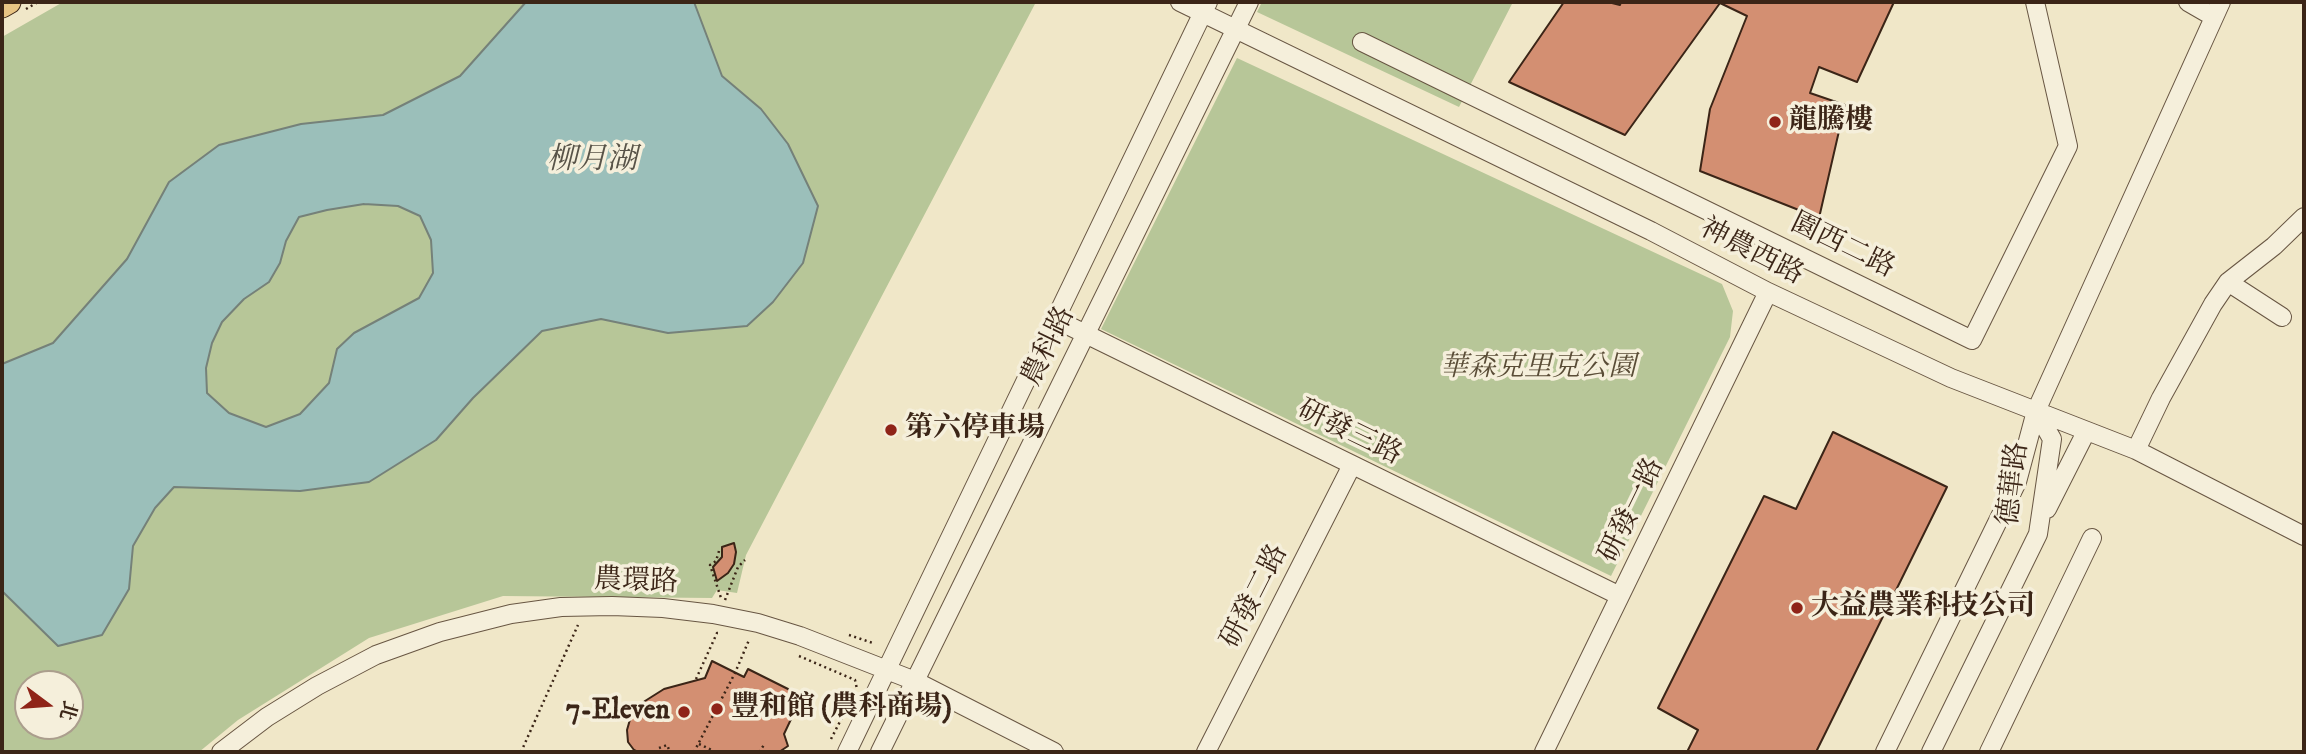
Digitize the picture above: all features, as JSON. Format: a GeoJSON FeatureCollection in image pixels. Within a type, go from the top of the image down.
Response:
{"type":"FeatureCollection","features":[{"type":"Feature","properties":{"kind":"main road"},"geometry":{"type":"LineString","coordinates":[[2,6],[9,2]]}},
{"type":"Feature","properties":{"kind":"street","name":"神農西路"},"geometry":{"type":"LineString","coordinates":[[1180,2],[1205,7],[1235,30],[1547,180],[1768,292],[1951,378],[2136,450],[2304,536]]}},
{"type":"Feature","properties":{"kind":"street","name":"農科路"},"geometry":{"type":"LineString","coordinates":[[880,752],[1249,2]]}},
{"type":"Feature","properties":{"kind":"street","name":"園西二路"},"geometry":{"type":"LineString","coordinates":[[1362,42],[1972,340],[2068,146],[2035,2]]}},
{"type":"Feature","properties":{"kind":"street"},"geometry":{"type":"LineString","coordinates":[[1885,752],[2017,482],[2036,411],[2218,9],[2188,2]]}},
{"type":"Feature","properties":{"kind":"street","name":"農科路"},"geometry":{"type":"LineString","coordinates":[[848,752],[1205,7]]}},
{"type":"Feature","properties":{"kind":"street"},"geometry":{"type":"LineString","coordinates":[[2136,450],[2161,398],[2228,282],[2274,246],[2304,217]]}},
{"type":"Feature","properties":{"kind":"street"},"geometry":{"type":"LineString","coordinates":[[2228,282],[2282,317]]}},
{"type":"Feature","properties":{"kind":"street","name":"研發一路"},"geometry":{"type":"LineString","coordinates":[[1544,752],[1768,292]]}},
{"type":"Feature","properties":{"kind":"street","name":"研發三路"},"geometry":{"type":"LineString","coordinates":[[1055,319],[1620,596]]}},
{"type":"Feature","properties":{"kind":"street","name":"德華路"},"geometry":{"type":"LineString","coordinates":[[1931,752],[2038,534],[2052,439],[2036,411]]}},
{"type":"Feature","properties":{"kind":"street"},"geometry":{"type":"LineString","coordinates":[[2039,525],[2086,432]]}},
{"type":"Feature","properties":{"kind":"street","name":"研發二路"},"geometry":{"type":"LineString","coordinates":[[1206,752],[1352,464]]}},
{"type":"Feature","properties":{"kind":"street"},"geometry":{"type":"LineString","coordinates":[[1989,752],[2092,538]]}},
{"type":"Feature","properties":{"kind":"street","name":"農環路"},"geometry":{"type":"LineString","coordinates":[[222,752],[317,685],[376,655],[440,632],[511,614],[561,607],[612,606],[713,614],[758,623],[800,636],[888,668],[1054,752]]}},
{"type":"Feature","properties":{"kind":"path"},"geometry":{"type":"LineString","coordinates":[[719,551],[716,561],[710,565],[721,600],[730,601]]}},
{"type":"Feature","properties":{"kind":"path"},"geometry":{"type":"LineString","coordinates":[[724,600],[738,567],[745,560]]}},
{"type":"Feature","properties":{"kind":"path"},"geometry":{"type":"LineString","coordinates":[[521,752],[579,624]]}},
{"type":"Feature","properties":{"kind":"path"},"geometry":{"type":"LineString","coordinates":[[696,679],[717,633],[727,635]]}},
{"type":"Feature","properties":{"kind":"path"},"geometry":{"type":"LineString","coordinates":[[846,634],[873,643]]}},
{"type":"Feature","properties":{"kind":"path"},"geometry":{"type":"LineString","coordinates":[[694,752],[735,673],[748,640],[759,643]]}},
{"type":"Feature","properties":{"kind":"path"},"geometry":{"type":"LineString","coordinates":[[792,653],[855,680],[856,691]]}},
{"type":"Feature","properties":{"kind":"path"},"geometry":{"type":"LineString","coordinates":[[831,738],[852,700]]}},
{"type":"Feature","properties":{"kind":"path"},"geometry":{"type":"LineString","coordinates":[[699,744],[716,752]]}},
{"type":"Feature","properties":{"kind":"path"},"geometry":{"type":"LineString","coordinates":[[760,752],[764,744]]}},
{"type":"Feature","properties":{"kind":"path"},"geometry":{"type":"LineString","coordinates":[[660,748],[667,745],[670,752]]}},
{"type":"Feature","properties":{"kind":"green space"},"geometry":{"type":"Polygon","coordinates":[[[63,2],[1036,2],[746,555],[737,593],[717,590],[712,598],[503,596],[369,638],[238,720],[199,752],[2,752],[2,37],[63,2]]]}},
{"type":"Feature","properties":{"kind":"green space"},"geometry":{"type":"Polygon","coordinates":[[[1262,2],[1513,2],[1459,107],[1257,12],[1262,2]]]}},
{"type":"Feature","properties":{"kind":"green space","name":"華森克里克公園"},"geometry":{"type":"Polygon","coordinates":[[[1237,58],[1722,284],[1733,311],[1730,337],[1611,576],[1101,329],[1237,58]]]}},
{"type":"Feature","properties":{"kind":"water","name":"柳月湖"},"geometry":{"type":"Polygon","coordinates":[[[526,2],[694,2],[722,76],[761,109],[788,144],[818,206],[803,263],[773,302],[747,326],[668,333],[601,319],[542,331],[473,398],[436,440],[369,482],[300,491],[174,487],[155,508],[133,546],[129,589],[102,635],[58,646],[2,591],[2,364],[53,343],[127,259],[169,182],[219,145],[301,124],[383,115],[460,76],[526,2]],[[364,204],[299,217],[269,282],[244,299],[222,322],[212,343],[206,368],[207,393],[229,413],[266,427],[300,414],[329,383],[337,349],[354,333],[419,298],[433,273],[431,240],[420,216],[398,206],[364,204]]]}},
{"type":"Feature","properties":{"kind":"building","name":"龍騰樓"},"geometry":{"type":"Polygon","coordinates":[[[1564,2],[1608,2],[1620,5],[1621,2],[1894,2],[1857,82],[1819,67],[1810,93],[1845,105],[1819,218],[1700,171],[1710,109],[1747,16],[1720,3],[1625,135],[1509,82],[1564,2]]]}},
{"type":"Feature","properties":{"kind":"building","name":"大益農業科技公司"},"geometry":{"type":"Polygon","coordinates":[[[1833,432],[1947,487],[1816,752],[1687,752],[1698,730],[1658,708],[1764,496],[1796,509],[1833,432]]]}},
{"type":"Feature","properties":{"kind":"building"},"geometry":{"type":"Polygon","coordinates":[[[734,543],[734,564],[728,573],[717,581],[713,567],[722,557],[722,547],[734,543]]]}},
{"type":"Feature","properties":{"kind":"building","name":"豐和館 (農科商場)"},"geometry":{"type":"Polygon","coordinates":[[[712,661],[744,677],[748,669],[802,696],[784,734],[788,746],[779,752],[634,750],[628,742],[627,730],[631,716],[645,701],[664,689],[705,678],[712,661]]]}},
{"type":"Feature","properties":{"kind":"place","name":"龍騰樓"},"geometry":{"type":"Point","coordinates":[1775,122]}},
{"type":"Feature","properties":{"kind":"place","name":"第六停車場"},"geometry":{"type":"Point","coordinates":[891,430]}},
{"type":"Feature","properties":{"kind":"place","name":"大益農業科技公司"},"geometry":{"type":"Point","coordinates":[1797,608]}},
{"type":"Feature","properties":{"kind":"place","name":"豐和館 (農科商場)"},"geometry":{"type":"Point","coordinates":[717,709]}},
{"type":"Feature","properties":{"kind":"place","name":"7-Eleven"},"geometry":{"type":"Point","coordinates":[684,712]}}]}
